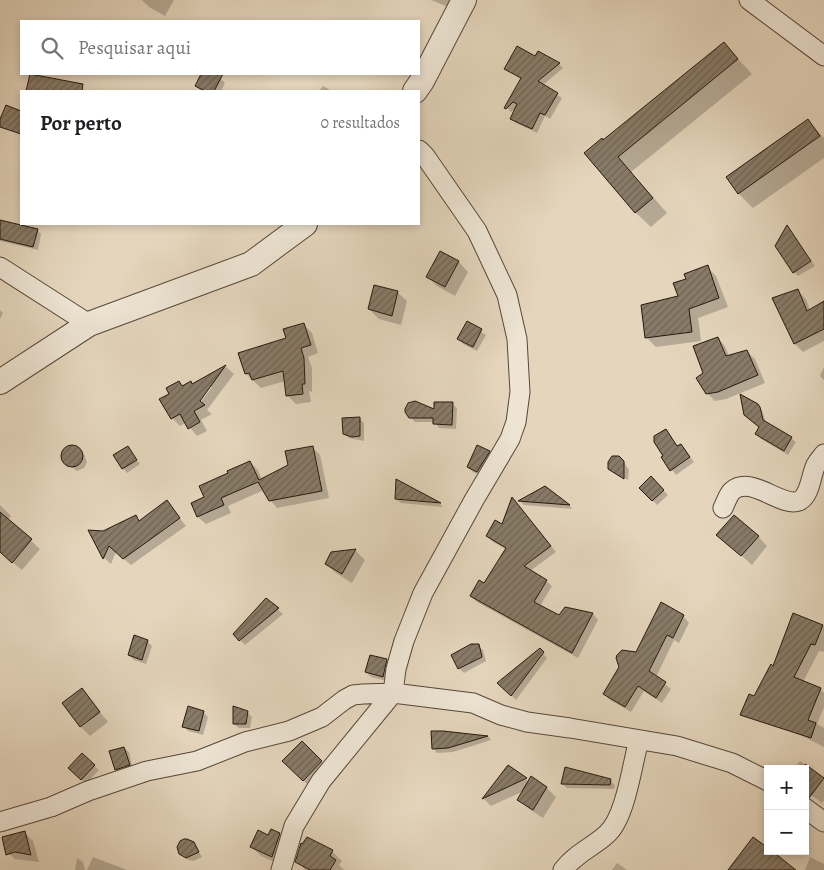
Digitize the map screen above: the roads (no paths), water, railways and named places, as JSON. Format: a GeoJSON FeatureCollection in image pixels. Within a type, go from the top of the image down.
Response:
{"type":"FeatureCollection","features":[{"type":"Feature","properties":{"kind":"street"},"geometry":{"type":"LineString","coordinates":[[416,90],[464,0]]}},
{"type":"Feature","properties":{"kind":"street"},"geometry":{"type":"LineString","coordinates":[[756,2],[824,56]]}},
{"type":"Feature","properties":{"kind":"street"},"geometry":{"type":"LineString","coordinates":[[281,870],[294,826],[321,781],[393,693],[396,670],[404,641],[423,593],[510,439],[516,422],[520,392],[518,339],[508,295],[477,231],[420,151]]}},
{"type":"Feature","properties":{"kind":"street"},"geometry":{"type":"LineString","coordinates":[[0,382],[89,324],[251,264],[304,225]]}},
{"type":"Feature","properties":{"kind":"street"},"geometry":{"type":"LineString","coordinates":[[0,266],[89,324]]}},
{"type":"Feature","properties":{"kind":"street"},"geometry":{"type":"LineString","coordinates":[[723,508],[729,495],[739,487],[757,488],[788,502],[798,501],[808,489],[815,466],[824,454]]}},
{"type":"Feature","properties":{"kind":"street"},"geometry":{"type":"LineString","coordinates":[[0,822],[51,807],[88,791],[147,770],[197,761],[245,742],[289,731],[322,717],[344,700],[354,695],[393,693],[473,703],[501,715],[527,722],[677,746],[732,763],[764,779]]}},
{"type":"Feature","properties":{"kind":"street"},"geometry":{"type":"LineString","coordinates":[[563,870],[577,855],[608,833],[617,819],[631,775],[639,740]]}},
{"type":"Feature","properties":{"kind":"street"},"geometry":{"type":"LineString","coordinates":[[808,810],[824,822]]}}]}
